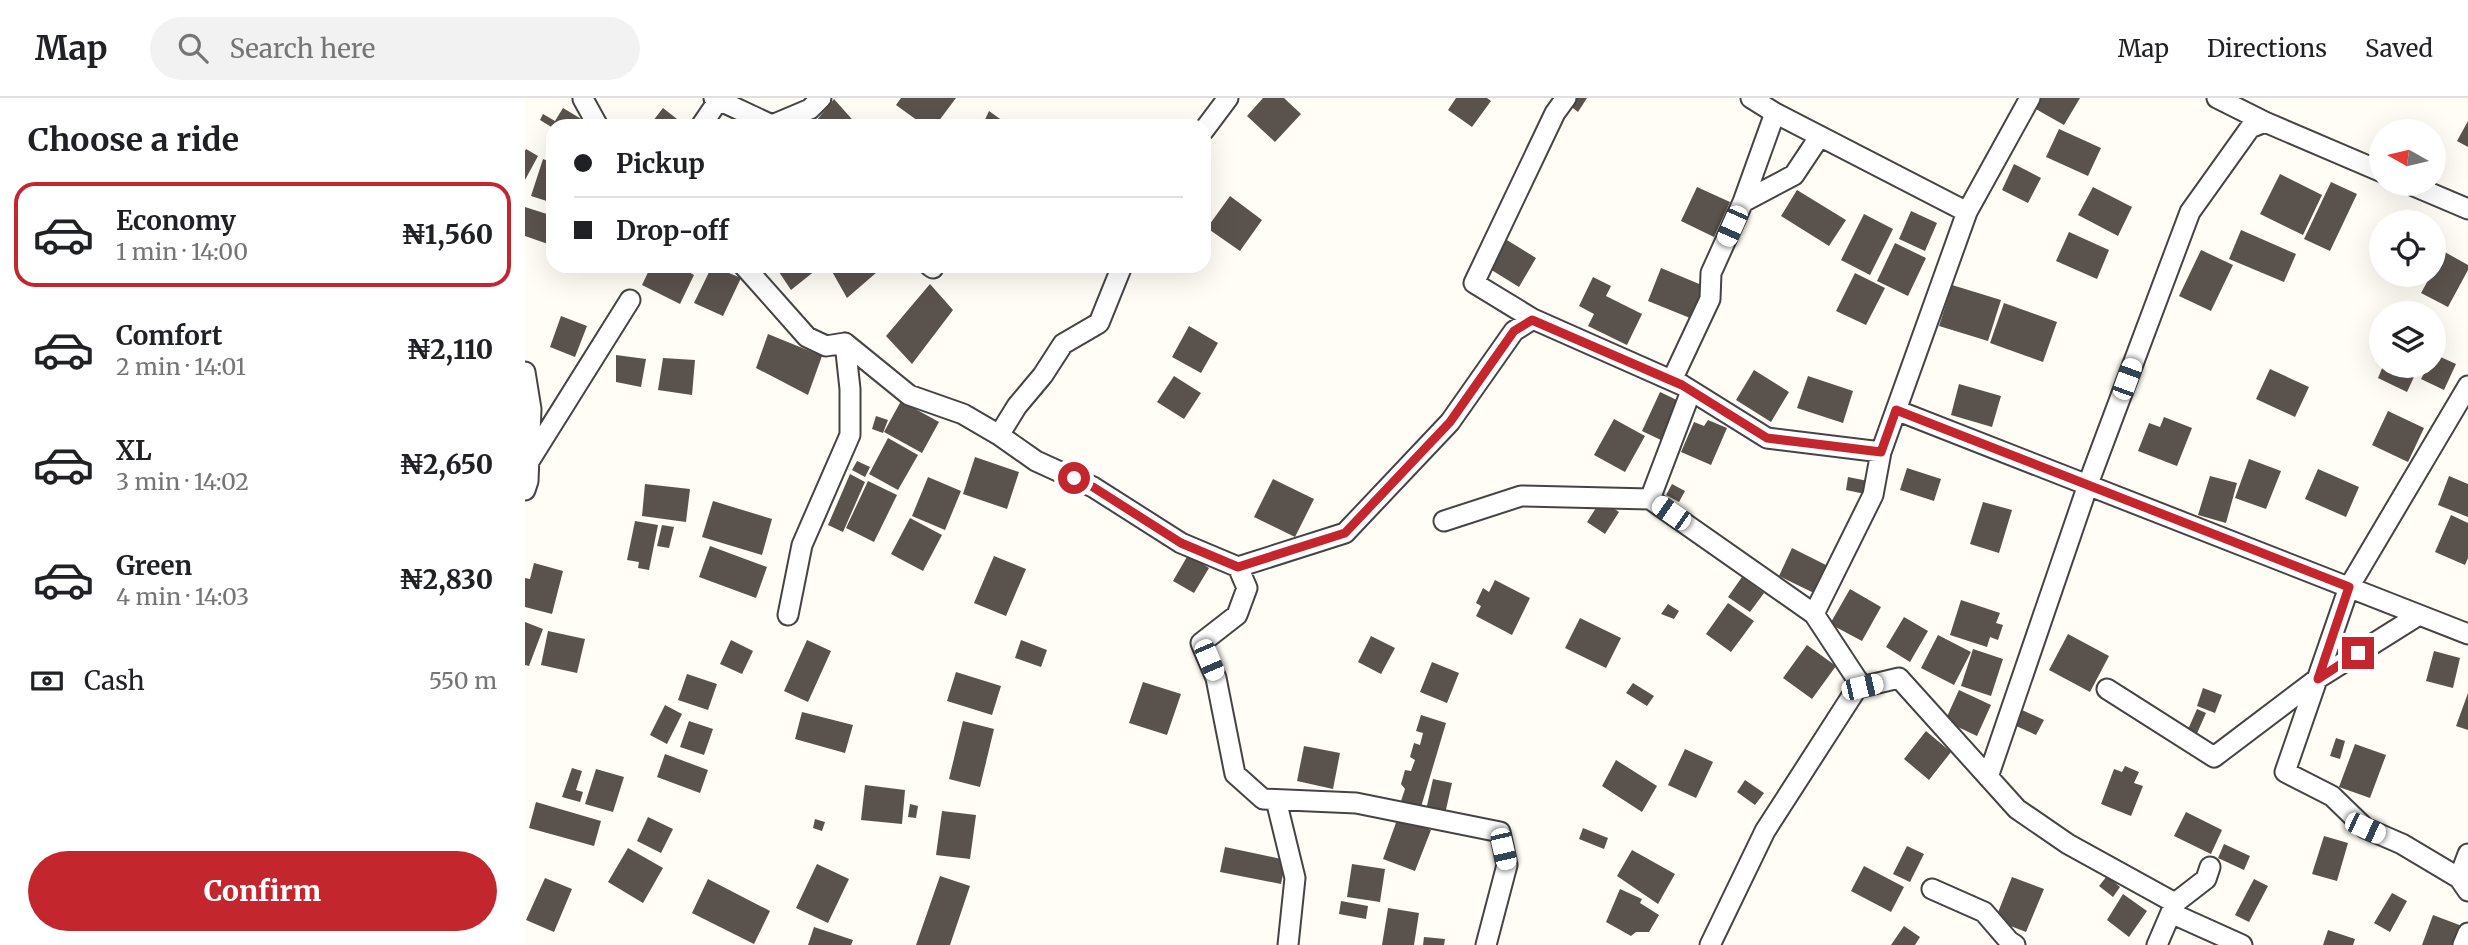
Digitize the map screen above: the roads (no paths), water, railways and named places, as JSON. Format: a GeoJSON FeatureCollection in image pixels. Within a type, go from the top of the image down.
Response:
{"type":"FeatureCollection","features":[{"type":"Feature","properties":{"kind":"street"},"geometry":{"type":"LineString","coordinates":[[564,98],[583,98],[594,119]]}},
{"type":"Feature","properties":{"kind":"street"},"geometry":{"type":"LineString","coordinates":[[787,119],[810,109],[821,98]]}},
{"type":"Feature","properties":{"kind":"street"},"geometry":{"type":"LineString","coordinates":[[1211,121],[1229,98]]}},
{"type":"Feature","properties":{"kind":"street"},"geometry":{"type":"LineString","coordinates":[[1566,98],[1555,113],[1474,283],[1532,320],[1672,380],[1767,438],[1881,452]]}},
{"type":"Feature","properties":{"kind":"street"},"geometry":{"type":"LineString","coordinates":[[1751,98],[1966,212]]}},
{"type":"Feature","properties":{"kind":"street"},"geometry":{"type":"LineString","coordinates":[[1814,614],[1873,495],[1881,452],[1966,212],[2030,98]]}},
{"type":"Feature","properties":{"kind":"street"},"geometry":{"type":"LineString","coordinates":[[705,119],[716,100],[759,119]]}},
{"type":"Feature","properties":{"kind":"street"},"geometry":{"type":"LineString","coordinates":[[2230,101],[2265,122],[2369,166]]}},
{"type":"Feature","properties":{"kind":"street"},"geometry":{"type":"LineString","coordinates":[[1672,380],[1710,299],[1711,273],[1743,202],[1775,113]]}},
{"type":"Feature","properties":{"kind":"street"},"geometry":{"type":"LineString","coordinates":[[1988,777],[2088,485],[2190,212],[2250,128],[2265,122]]}},
{"type":"Feature","properties":{"kind":"street"},"geometry":{"type":"LineString","coordinates":[[1743,202],[1794,175],[1820,136]]}},
{"type":"Feature","properties":{"kind":"street"},"geometry":{"type":"LineString","coordinates":[[2437,196],[2468,209]]}},
{"type":"Feature","properties":{"kind":"street"},"geometry":{"type":"LineString","coordinates":[[750,273],[807,337],[826,346],[845,343],[909,395],[963,414],[1035,461],[1093,487],[1181,543],[1238,567],[1345,533],[1450,422],[1514,331],[1532,320]]}},
{"type":"Feature","properties":{"kind":"street"},"geometry":{"type":"LineString","coordinates":[[999,435],[1063,344],[1099,324],[1119,273]]}},
{"type":"Feature","properties":{"kind":"street"},"geometry":{"type":"LineString","coordinates":[[529,463],[630,300]]}},
{"type":"Feature","properties":{"kind":"street"},"geometry":{"type":"LineString","coordinates":[[788,615],[802,545],[850,435],[850,389],[845,343]]}},
{"type":"Feature","properties":{"kind":"street"},"geometry":{"type":"LineString","coordinates":[[525,372],[531,409],[525,490]]}},
{"type":"Feature","properties":{"kind":"street"},"geometry":{"type":"LineString","coordinates":[[2468,386],[2349,587],[2285,772],[2332,796],[2365,828],[2402,844],[2464,885],[2468,854]]}},
{"type":"Feature","properties":{"kind":"street"},"geometry":{"type":"LineString","coordinates":[[1650,499],[1691,391]]}},
{"type":"Feature","properties":{"kind":"street"},"geometry":{"type":"LineString","coordinates":[[1896,410],[2468,634]]}},
{"type":"Feature","properties":{"kind":"street"},"geometry":{"type":"LineString","coordinates":[[1444,521],[1521,496],[1650,499],[1814,614],[1862,687]]}},
{"type":"Feature","properties":{"kind":"street"},"geometry":{"type":"LineString","coordinates":[[1238,567],[1247,588],[1237,615],[1201,643],[1216,678],[1235,774],[1263,799],[1356,803],[1500,832],[1507,865],[1486,945]]}},
{"type":"Feature","properties":{"kind":"street"},"geometry":{"type":"LineString","coordinates":[[2107,689],[2214,757],[2318,679],[2419,615]]}},
{"type":"Feature","properties":{"kind":"street"},"geometry":{"type":"LineString","coordinates":[[1710,945],[1765,831],[1857,688],[1899,678],[2017,808],[2068,844],[2173,908],[2242,945]]}},
{"type":"Feature","properties":{"kind":"street"},"geometry":{"type":"LineString","coordinates":[[1276,800],[1294,878],[1289,945]]}},
{"type":"Feature","properties":{"kind":"street"},"geometry":{"type":"LineString","coordinates":[[2157,945],[2173,908],[2206,879],[2210,867]]}},
{"type":"Feature","properties":{"kind":"street"},"geometry":{"type":"LineString","coordinates":[[1932,889],[1984,912],[2015,945]]}},
{"type":"Feature","properties":{"kind":"street"},"geometry":{"type":"LineString","coordinates":[[2463,945],[2468,933]]}}]}
